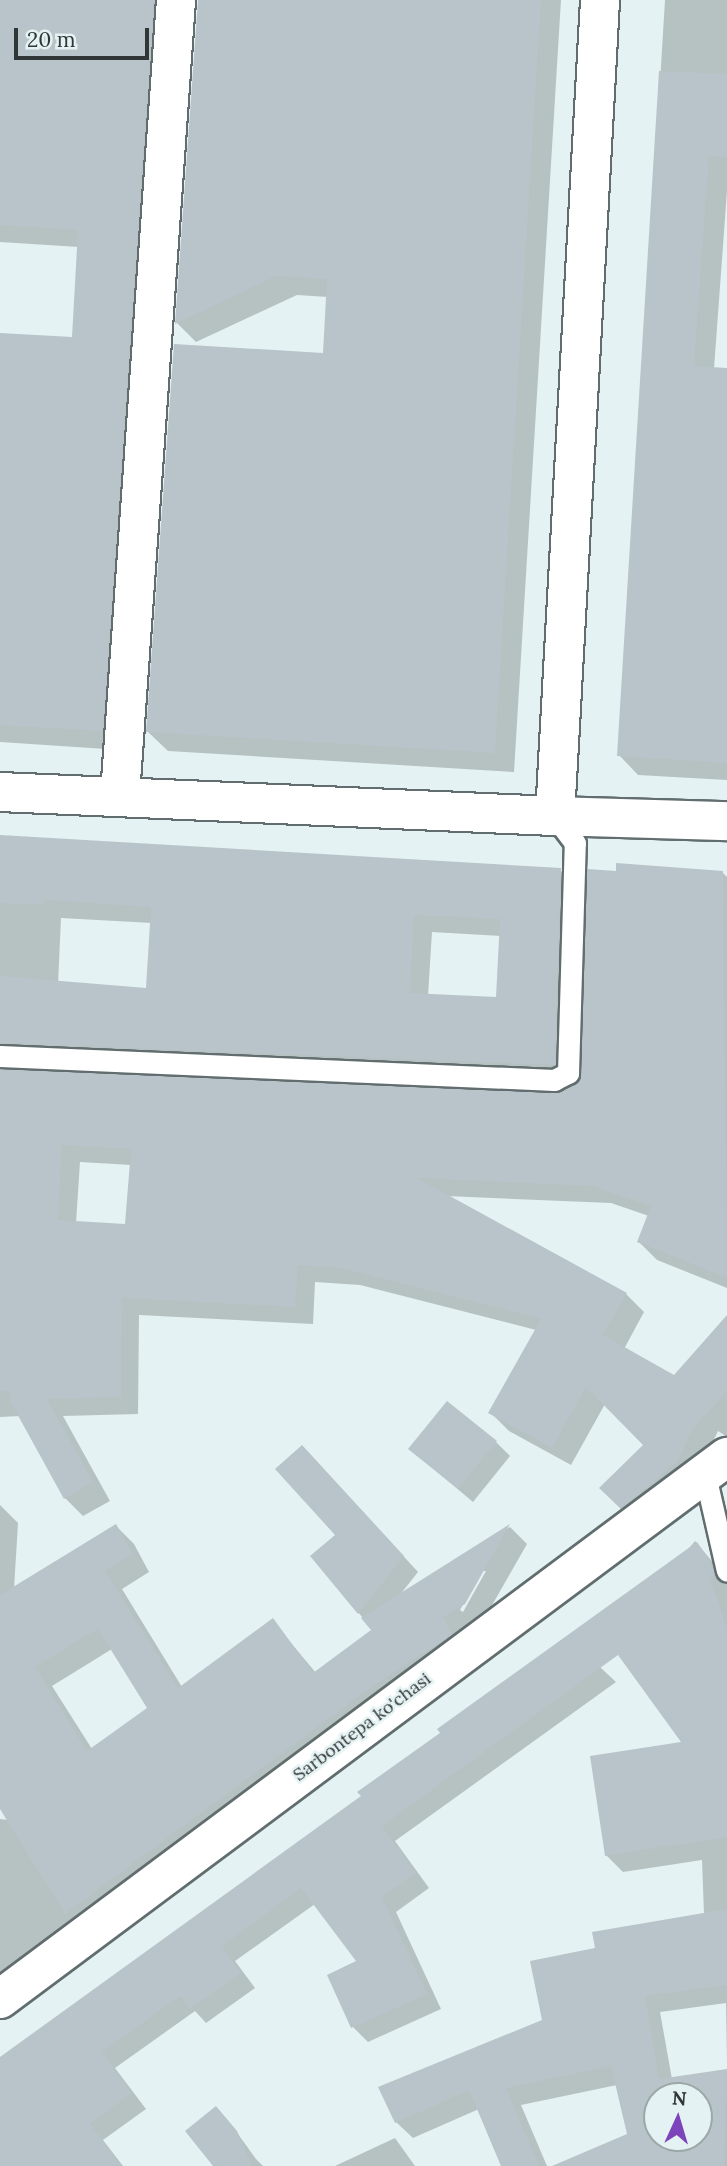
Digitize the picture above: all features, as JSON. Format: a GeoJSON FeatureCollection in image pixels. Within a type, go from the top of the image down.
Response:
{"type":"FeatureCollection","features":[{"type":"Feature","properties":{"kind":"street"},"geometry":{"type":"LineString","coordinates":[[120,795],[176,0]]}},
{"type":"Feature","properties":{"kind":"street"},"geometry":{"type":"LineString","coordinates":[[555,816],[600,0]]}},
{"type":"Feature","properties":{"kind":"street"},"geometry":{"type":"LineString","coordinates":[[0,792],[727,821]]}},
{"type":"Feature","properties":{"kind":"street","name":"Sarbontepa ko'chasi"},"geometry":{"type":"LineString","coordinates":[[0,1999],[716,1466]]}},
{"type":"Feature","properties":{"kind":"lane"},"geometry":{"type":"LineString","coordinates":[[0,1056],[554,1080],[568,1073],[575,843],[555,816]]}},
{"type":"Feature","properties":{"kind":"lane"},"geometry":{"type":"LineString","coordinates":[[716,1466],[727,1571]]}},
{"type":"Feature","properties":{"kind":"building"},"geometry":{"type":"Polygon","coordinates":[[[0,0],[154,0],[103,731],[0,725],[0,333],[72,337],[78,230],[0,225],[0,0]]]}},
{"type":"Feature","properties":{"kind":"building"},"geometry":{"type":"Polygon","coordinates":[[[198,0],[541,0],[495,753],[146,732],[174,344],[323,353],[327,279],[276,276],[175,324],[198,0]]]}},
{"type":"Feature","properties":{"kind":"building"},"geometry":{"type":"Polygon","coordinates":[[[659,71],[727,74],[727,157],[709,156],[694,366],[727,368],[727,763],[617,756],[659,71]]]}},
{"type":"Feature","properties":{"kind":"building"},"geometry":{"type":"Polygon","coordinates":[[[0,835],[561,868],[555,1065],[0,1043],[0,976],[146,988],[151,907],[44,900],[44,905],[0,903],[0,835]],[[414,915],[410,993],[496,997],[500,919],[414,915]]]}},
{"type":"Feature","properties":{"kind":"building"},"geometry":{"type":"Polygon","coordinates":[[[616,863],[723,871],[727,1278],[637,1242],[651,1206],[592,1186],[417,1178],[627,1293],[603,1335],[674,1375],[727,1315],[727,1391],[693,1429],[677,1462],[621,1509],[599,1488],[643,1445],[586,1387],[552,1448],[488,1413],[541,1319],[341,1268],[298,1265],[295,1307],[122,1298],[121,1397],[47,1399],[93,1482],[64,1499],[10,1401],[10,1391],[0,1391],[0,1069],[559,1092],[574,1084],[581,1073],[587,869],[616,871],[616,863]],[[62,1145],[58,1220],[125,1224],[131,1149],[62,1145]]]}},
{"type":"Feature","properties":{"kind":"building"},"geometry":{"type":"Polygon","coordinates":[[[447,1401],[497,1441],[458,1489],[408,1449],[447,1401]]]}},
{"type":"Feature","properties":{"kind":"building"},"geometry":{"type":"Polygon","coordinates":[[[302,1445],[404,1556],[358,1614],[310,1556],[335,1535],[275,1469],[302,1445]]]}},
{"type":"Feature","properties":{"kind":"building"},"geometry":{"type":"Polygon","coordinates":[[[116,1524],[133,1554],[105,1571],[178,1688],[273,1618],[313,1673],[371,1630],[361,1618],[510,1524],[465,1604],[443,1617],[452,1635],[374,1685],[65,1914],[0,1809],[0,1595],[116,1524]],[[98,1629],[35,1667],[87,1751],[147,1708],[98,1629]]]}},
{"type":"Feature","properties":{"kind":"building"},"geometry":{"type":"Polygon","coordinates":[[[697,1542],[711,1562],[714,1574],[710,1578],[727,1628],[727,1837],[605,1856],[590,1756],[681,1742],[618,1655],[382,1826],[416,1873],[382,1897],[427,1994],[351,2028],[327,1975],[356,1961],[301,1888],[222,1946],[241,1973],[190,2009],[180,1996],[102,2052],[132,2093],[90,2124],[122,2166],[0,2166],[0,2057],[361,1796],[357,1792],[440,1733],[437,1729],[697,1542]]]}},
{"type":"Feature","properties":{"kind":"building"},"geometry":{"type":"Polygon","coordinates":[[[727,1909],[727,1985],[645,1996],[659,2079],[727,2069],[724,2166],[552,2166],[627,2134],[611,2066],[506,2088],[539,2166],[501,2166],[469,2090],[395,2123],[378,2087],[542,2020],[530,1961],[595,1948],[592,1932],[727,1909]]]}},
{"type":"Feature","properties":{"kind":"building"},"geometry":{"type":"Polygon","coordinates":[[[216,2106],[237,2131],[252,2166],[213,2166],[185,2131],[216,2106]]]}}]}
